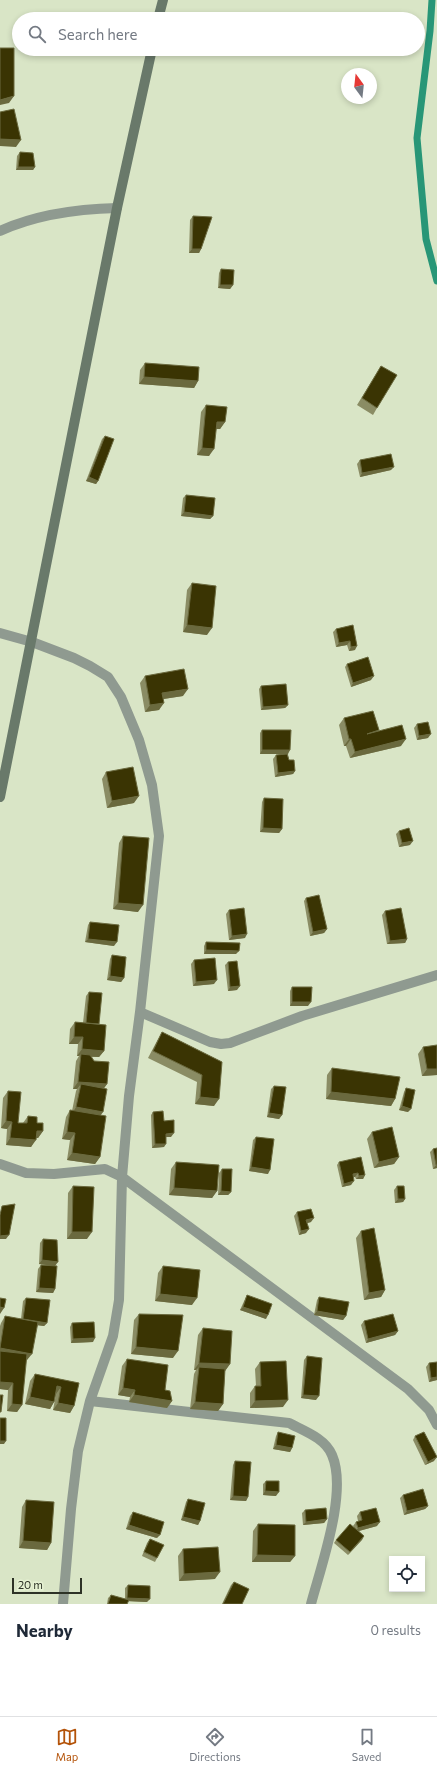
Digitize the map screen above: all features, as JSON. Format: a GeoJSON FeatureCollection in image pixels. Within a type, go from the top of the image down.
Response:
{"type":"FeatureCollection","features":[{"type":"Feature","properties":{"kind":"main road"},"geometry":{"type":"LineString","coordinates":[[160,12],[163,0]]}},
{"type":"Feature","properties":{"kind":"main road"},"geometry":{"type":"LineString","coordinates":[[0,798],[117,208],[150,56]]}},
{"type":"Feature","properties":{"kind":"street"},"geometry":{"type":"LineString","coordinates":[[0,230],[13,224],[48,215],[81,209],[117,208]]}},
{"type":"Feature","properties":{"kind":"street"},"geometry":{"type":"LineString","coordinates":[[0,633],[32,642],[90,666],[108,677],[121,697],[139,740],[152,785],[159,836],[140,1012],[129,1096],[122,1177],[119,1300],[113,1336],[90,1401],[78,1451],[70,1509],[63,1604]]}},
{"type":"Feature","properties":{"kind":"street"},"geometry":{"type":"LineString","coordinates":[[140,1012],[210,1042],[221,1044],[230,1043],[302,1016],[437,975]]}},
{"type":"Feature","properties":{"kind":"street"},"geometry":{"type":"LineString","coordinates":[[0,1164],[26,1173],[54,1174],[105,1169],[122,1177],[408,1389],[430,1410],[437,1424]]}},
{"type":"Feature","properties":{"kind":"street"},"geometry":{"type":"LineString","coordinates":[[90,1401],[288,1423],[317,1437],[332,1454],[337,1475],[333,1526],[311,1604]]}},
{"type":"Feature","properties":{"kind":"building"},"geometry":{"type":"Polygon","coordinates":[[[0,48],[12,48],[12,56],[14,56],[14,96],[0,100],[0,48]]]}},
{"type":"Feature","properties":{"kind":"building"},"geometry":{"type":"Polygon","coordinates":[[[14,109],[21,140],[0,139],[0,112],[14,109]]]}},
{"type":"Feature","properties":{"kind":"building"},"geometry":{"type":"Polygon","coordinates":[[[20,152],[33,153],[35,167],[18,167],[20,152]]]}},
{"type":"Feature","properties":{"kind":"building"},"geometry":{"type":"Polygon","coordinates":[[[193,216],[212,217],[201,249],[192,249],[193,216]]]}},
{"type":"Feature","properties":{"kind":"building"},"geometry":{"type":"Polygon","coordinates":[[[221,269],[234,270],[233,285],[220,285],[221,269]]]}},
{"type":"Feature","properties":{"kind":"building"},"geometry":{"type":"Polygon","coordinates":[[[145,363],[199,367],[198,381],[144,377],[145,363]]]}},
{"type":"Feature","properties":{"kind":"building"},"geometry":{"type":"Polygon","coordinates":[[[381,366],[397,375],[377,408],[362,398],[381,366]]]}},
{"type":"Feature","properties":{"kind":"building"},"geometry":{"type":"Polygon","coordinates":[[[206,405],[227,407],[225,422],[217,422],[214,449],[202,448],[206,405]]]}},
{"type":"Feature","properties":{"kind":"building"},"geometry":{"type":"Polygon","coordinates":[[[105,436],[114,439],[98,481],[89,477],[105,436]]]}},
{"type":"Feature","properties":{"kind":"building"},"geometry":{"type":"Polygon","coordinates":[[[391,454],[394,467],[362,473],[360,460],[391,454]]]}},
{"type":"Feature","properties":{"kind":"building"},"geometry":{"type":"Polygon","coordinates":[[[186,495],[215,498],[213,516],[184,512],[186,495]]]}},
{"type":"Feature","properties":{"kind":"building"},"geometry":{"type":"Polygon","coordinates":[[[192,583],[216,586],[212,628],[187,625],[192,583]]]}},
{"type":"Feature","properties":{"kind":"building"},"geometry":{"type":"Polygon","coordinates":[[[353,625],[357,646],[351,647],[350,641],[339,643],[336,629],[353,625]]]}},
{"type":"Feature","properties":{"kind":"building"},"geometry":{"type":"Polygon","coordinates":[[[368,657],[374,676],[353,683],[347,664],[368,657]]]}},
{"type":"Feature","properties":{"kind":"building"},"geometry":{"type":"Polygon","coordinates":[[[184,669],[188,689],[162,693],[164,703],[150,705],[145,676],[184,669]]]}},
{"type":"Feature","properties":{"kind":"building"},"geometry":{"type":"Polygon","coordinates":[[[286,684],[288,705],[263,707],[261,686],[286,684]]]}},
{"type":"Feature","properties":{"kind":"building"},"geometry":{"type":"Polygon","coordinates":[[[373,711],[379,730],[367,734],[402,725],[406,739],[355,752],[351,739],[349,739],[344,718],[373,711]]]}},
{"type":"Feature","properties":{"kind":"building"},"geometry":{"type":"Polygon","coordinates":[[[428,722],[431,734],[419,736],[417,724],[428,722]]]}},
{"type":"Feature","properties":{"kind":"building"},"geometry":{"type":"Polygon","coordinates":[[[262,730],[291,730],[290,750],[262,750],[262,730]]]}},
{"type":"Feature","properties":{"kind":"building"},"geometry":{"type":"Polygon","coordinates":[[[287,754],[289,760],[294,760],[295,771],[278,773],[276,755],[287,754]]]}},
{"type":"Feature","properties":{"kind":"building"},"geometry":{"type":"Polygon","coordinates":[[[133,767],[139,796],[112,801],[106,772],[133,767]]]}},
{"type":"Feature","properties":{"kind":"building"},"geometry":{"type":"Polygon","coordinates":[[[264,798],[283,799],[282,829],[263,828],[264,798]]]}},
{"type":"Feature","properties":{"kind":"building"},"geometry":{"type":"Polygon","coordinates":[[[409,828],[413,841],[402,843],[399,831],[409,828]]]}},
{"type":"Feature","properties":{"kind":"building"},"geometry":{"type":"Polygon","coordinates":[[[123,836],[149,838],[143,905],[118,903],[123,836]]]}},
{"type":"Feature","properties":{"kind":"building"},"geometry":{"type":"Polygon","coordinates":[[[319,895],[327,929],[313,932],[306,898],[319,895]]]}},
{"type":"Feature","properties":{"kind":"building"},"geometry":{"type":"Polygon","coordinates":[[[244,908],[247,934],[232,936],[229,910],[244,908]]]}},
{"type":"Feature","properties":{"kind":"building"},"geometry":{"type":"Polygon","coordinates":[[[401,908],[407,939],[390,941],[385,911],[401,908]]]}},
{"type":"Feature","properties":{"kind":"building"},"geometry":{"type":"Polygon","coordinates":[[[90,922],[119,925],[117,942],[88,939],[90,922]]]}},
{"type":"Feature","properties":{"kind":"building"},"geometry":{"type":"Polygon","coordinates":[[[206,942],[240,943],[239,951],[206,950],[206,942]]]}},
{"type":"Feature","properties":{"kind":"building"},"geometry":{"type":"Polygon","coordinates":[[[112,955],[126,957],[124,978],[110,976],[112,955]]]}},
{"type":"Feature","properties":{"kind":"building"},"geometry":{"type":"Polygon","coordinates":[[[215,958],[217,980],[196,982],[194,960],[215,958]]]}},
{"type":"Feature","properties":{"kind":"building"},"geometry":{"type":"Polygon","coordinates":[[[237,961],[240,986],[230,987],[228,962],[237,961]]]}},
{"type":"Feature","properties":{"kind":"building"},"geometry":{"type":"Polygon","coordinates":[[[292,987],[312,987],[311,1002],[292,1002],[292,987]]]}},
{"type":"Feature","properties":{"kind":"building"},"geometry":{"type":"Polygon","coordinates":[[[89,992],[102,993],[99,1024],[86,1023],[89,992]]]}},
{"type":"Feature","properties":{"kind":"building"},"geometry":{"type":"Polygon","coordinates":[[[75,1022],[106,1025],[104,1051],[82,1049],[83,1037],[74,1037],[75,1022]]]}},
{"type":"Feature","properties":{"kind":"building"},"geometry":{"type":"Polygon","coordinates":[[[162,1032],[222,1062],[219,1099],[200,1097],[202,1075],[153,1051],[162,1032]]]}},
{"type":"Feature","properties":{"kind":"building"},"geometry":{"type":"Polygon","coordinates":[[[437,1045],[437,1069],[427,1069],[423,1047],[437,1045]]]}},
{"type":"Feature","properties":{"kind":"building"},"geometry":{"type":"Polygon","coordinates":[[[81,1054],[90,1055],[94,1061],[109,1062],[107,1084],[78,1082],[81,1054]]]}},
{"type":"Feature","properties":{"kind":"building"},"geometry":{"type":"Polygon","coordinates":[[[332,1068],[400,1077],[395,1099],[331,1092],[332,1068]]]}},
{"type":"Feature","properties":{"kind":"building"},"geometry":{"type":"Polygon","coordinates":[[[81,1084],[107,1089],[103,1112],[76,1107],[81,1084]]]}},
{"type":"Feature","properties":{"kind":"building"},"geometry":{"type":"Polygon","coordinates":[[[274,1086],[286,1087],[282,1115],[269,1113],[274,1086]]]}},
{"type":"Feature","properties":{"kind":"building"},"geometry":{"type":"Polygon","coordinates":[[[406,1088],[415,1090],[411,1109],[402,1106],[406,1088]]]}},
{"type":"Feature","properties":{"kind":"building"},"geometry":{"type":"Polygon","coordinates":[[[8,1091],[21,1092],[18,1123],[27,1123],[28,1116],[37,1117],[37,1123],[43,1123],[43,1131],[37,1131],[36,1140],[10,1138],[12,1122],[6,1121],[8,1091]]]}},
{"type":"Feature","properties":{"kind":"building"},"geometry":{"type":"Polygon","coordinates":[[[70,1110],[106,1116],[100,1157],[72,1153],[75,1133],[67,1132],[70,1110]]]}},
{"type":"Feature","properties":{"kind":"building"},"geometry":{"type":"Polygon","coordinates":[[[163,1111],[164,1121],[174,1120],[174,1133],[166,1134],[166,1144],[155,1144],[153,1112],[163,1111]]]}},
{"type":"Feature","properties":{"kind":"building"},"geometry":{"type":"Polygon","coordinates":[[[392,1127],[399,1157],[379,1162],[372,1132],[392,1127]]]}},
{"type":"Feature","properties":{"kind":"building"},"geometry":{"type":"Polygon","coordinates":[[[256,1137],[274,1139],[270,1170],[251,1167],[256,1137]]]}},
{"type":"Feature","properties":{"kind":"building"},"geometry":{"type":"Polygon","coordinates":[[[437,1148],[437,1165],[436,1165],[433,1149],[437,1148]]]}},
{"type":"Feature","properties":{"kind":"building"},"geometry":{"type":"Polygon","coordinates":[[[361,1157],[365,1175],[359,1176],[358,1173],[353,1174],[354,1181],[344,1184],[339,1162],[361,1157]]]}},
{"type":"Feature","properties":{"kind":"building"},"geometry":{"type":"Polygon","coordinates":[[[176,1162],[219,1165],[217,1191],[174,1188],[176,1162]]]}},
{"type":"Feature","properties":{"kind":"building"},"geometry":{"type":"Polygon","coordinates":[[[222,1169],[232,1169],[231,1192],[221,1191],[222,1169]]]}},
{"type":"Feature","properties":{"kind":"building"},"geometry":{"type":"Polygon","coordinates":[[[73,1186],[94,1187],[92,1232],[72,1232],[73,1186]]]}},
{"type":"Feature","properties":{"kind":"building"},"geometry":{"type":"Polygon","coordinates":[[[397,1186],[404,1186],[405,1199],[398,1199],[397,1186]]]}},
{"type":"Feature","properties":{"kind":"building"},"geometry":{"type":"Polygon","coordinates":[[[15,1204],[9,1235],[0,1236],[0,1215],[2,1206],[15,1204]]]}},
{"type":"Feature","properties":{"kind":"building"},"geometry":{"type":"Polygon","coordinates":[[[311,1209],[314,1218],[306,1220],[309,1229],[301,1231],[297,1212],[311,1209]]]}},
{"type":"Feature","properties":{"kind":"building"},"geometry":{"type":"Polygon","coordinates":[[[374,1228],[385,1290],[369,1293],[361,1231],[374,1228]]]}},
{"type":"Feature","properties":{"kind":"building"},"geometry":{"type":"Polygon","coordinates":[[[43,1239],[57,1240],[58,1262],[42,1260],[43,1239]]]}},
{"type":"Feature","properties":{"kind":"building"},"geometry":{"type":"Polygon","coordinates":[[[41,1265],[57,1266],[55,1289],[39,1288],[41,1265]]]}},
{"type":"Feature","properties":{"kind":"building"},"geometry":{"type":"Polygon","coordinates":[[[163,1266],[200,1270],[197,1298],[160,1294],[163,1266]]]}},
{"type":"Feature","properties":{"kind":"building"},"geometry":{"type":"Polygon","coordinates":[[[247,1295],[272,1304],[268,1315],[243,1307],[247,1295]]]}},
{"type":"Feature","properties":{"kind":"building"},"geometry":{"type":"Polygon","coordinates":[[[319,1297],[349,1302],[346,1316],[317,1311],[319,1297]]]}},
{"type":"Feature","properties":{"kind":"building"},"geometry":{"type":"Polygon","coordinates":[[[0,1298],[6,1299],[4,1308],[0,1307],[0,1298]]]}},
{"type":"Feature","properties":{"kind":"building"},"geometry":{"type":"Polygon","coordinates":[[[26,1298],[50,1300],[47,1323],[23,1319],[26,1298]]]}},
{"type":"Feature","properties":{"kind":"building"},"geometry":{"type":"Polygon","coordinates":[[[139,1314],[183,1315],[178,1351],[136,1347],[139,1314]]]}},
{"type":"Feature","properties":{"kind":"building"},"geometry":{"type":"Polygon","coordinates":[[[393,1314],[398,1331],[368,1339],[364,1321],[393,1314]]]}},
{"type":"Feature","properties":{"kind":"building"},"geometry":{"type":"Polygon","coordinates":[[[5,1316],[38,1322],[32,1354],[0,1348],[5,1316]]]}},
{"type":"Feature","properties":{"kind":"building"},"geometry":{"type":"Polygon","coordinates":[[[94,1322],[95,1338],[73,1339],[72,1323],[94,1322]]]}},
{"type":"Feature","properties":{"kind":"building"},"geometry":{"type":"Polygon","coordinates":[[[203,1328],[232,1331],[230,1364],[199,1363],[203,1328]]]}},
{"type":"Feature","properties":{"kind":"building"},"geometry":{"type":"Polygon","coordinates":[[[0,1351],[27,1354],[22,1405],[12,1404],[13,1383],[0,1382],[0,1351]]]}},
{"type":"Feature","properties":{"kind":"building"},"geometry":{"type":"Polygon","coordinates":[[[307,1356],[322,1358],[319,1396],[303,1395],[307,1356]]]}},
{"type":"Feature","properties":{"kind":"building"},"geometry":{"type":"Polygon","coordinates":[[[127,1359],[168,1365],[165,1390],[170,1391],[172,1401],[134,1395],[135,1390],[123,1388],[127,1359]]]}},
{"type":"Feature","properties":{"kind":"building"},"geometry":{"type":"Polygon","coordinates":[[[286,1361],[288,1400],[255,1401],[255,1386],[261,1386],[260,1362],[286,1361]]]}},
{"type":"Feature","properties":{"kind":"building"},"geometry":{"type":"Polygon","coordinates":[[[437,1362],[437,1377],[431,1378],[429,1363],[437,1362]]]}},
{"type":"Feature","properties":{"kind":"building"},"geometry":{"type":"Polygon","coordinates":[[[199,1367],[225,1369],[223,1404],[195,1402],[199,1367]]]}},
{"type":"Feature","properties":{"kind":"building"},"geometry":{"type":"Polygon","coordinates":[[[35,1374],[79,1383],[74,1406],[58,1403],[61,1387],[57,1386],[54,1402],[30,1397],[35,1374]]]}},
{"type":"Feature","properties":{"kind":"building"},"geometry":{"type":"Polygon","coordinates":[[[0,1395],[3,1395],[1,1412],[0,1412],[0,1395]]]}},
{"type":"Feature","properties":{"kind":"building"},"geometry":{"type":"Polygon","coordinates":[[[0,1418],[6,1418],[6,1441],[0,1441],[0,1418]]]}},
{"type":"Feature","properties":{"kind":"building"},"geometry":{"type":"Polygon","coordinates":[[[278,1432],[295,1436],[292,1448],[276,1445],[278,1432]]]}},
{"type":"Feature","properties":{"kind":"building"},"geometry":{"type":"Polygon","coordinates":[[[424,1432],[437,1457],[428,1462],[415,1436],[424,1432]]]}},
{"type":"Feature","properties":{"kind":"building"},"geometry":{"type":"Polygon","coordinates":[[[235,1461],[251,1462],[248,1497],[233,1496],[235,1461]]]}},
{"type":"Feature","properties":{"kind":"building"},"geometry":{"type":"Polygon","coordinates":[[[266,1481],[279,1481],[279,1492],[265,1491],[266,1481]]]}},
{"type":"Feature","properties":{"kind":"building"},"geometry":{"type":"Polygon","coordinates":[[[423,1489],[428,1506],[407,1511],[403,1495],[423,1489]]]}},
{"type":"Feature","properties":{"kind":"building"},"geometry":{"type":"Polygon","coordinates":[[[188,1499],[205,1503],[200,1521],[183,1517],[188,1499]]]}},
{"type":"Feature","properties":{"kind":"building"},"geometry":{"type":"Polygon","coordinates":[[[26,1500],[54,1502],[51,1543],[23,1541],[26,1500]]]}},
{"type":"Feature","properties":{"kind":"building"},"geometry":{"type":"Polygon","coordinates":[[[326,1508],[327,1519],[306,1522],[305,1510],[326,1508]]]}},
{"type":"Feature","properties":{"kind":"building"},"geometry":{"type":"Polygon","coordinates":[[[376,1508],[380,1522],[358,1528],[356,1522],[362,1520],[360,1512],[376,1508]]]}},
{"type":"Feature","properties":{"kind":"building"},"geometry":{"type":"Polygon","coordinates":[[[133,1512],[164,1522],[160,1535],[129,1525],[133,1512]]]}},
{"type":"Feature","properties":{"kind":"building"},"geometry":{"type":"Polygon","coordinates":[[[258,1524],[295,1525],[295,1556],[257,1555],[258,1524]]]}},
{"type":"Feature","properties":{"kind":"building"},"geometry":{"type":"Polygon","coordinates":[[[350,1524],[364,1536],[350,1552],[336,1540],[350,1524]]]}},
{"type":"Feature","properties":{"kind":"building"},"geometry":{"type":"Polygon","coordinates":[[[150,1539],[164,1545],[157,1558],[144,1552],[150,1539]]]}},
{"type":"Feature","properties":{"kind":"building"},"geometry":{"type":"Polygon","coordinates":[[[218,1547],[220,1572],[184,1574],[183,1549],[218,1547]]]}},
{"type":"Feature","properties":{"kind":"building"},"geometry":{"type":"Polygon","coordinates":[[[234,1582],[249,1589],[242,1604],[223,1604],[234,1582]]]}},
{"type":"Feature","properties":{"kind":"building"},"geometry":{"type":"Polygon","coordinates":[[[128,1585],[150,1586],[150,1599],[127,1598],[128,1585]]]}},
{"type":"Feature","properties":{"kind":"building"},"geometry":{"type":"Polygon","coordinates":[[[111,1595],[129,1600],[127,1604],[108,1604],[111,1595]]]}},
{"type":"Feature","properties":{"kind":"waterway"},"geometry":{"type":"LineString","coordinates":[[432,0],[430,31],[417,138],[426,239],[437,281]]}}]}
